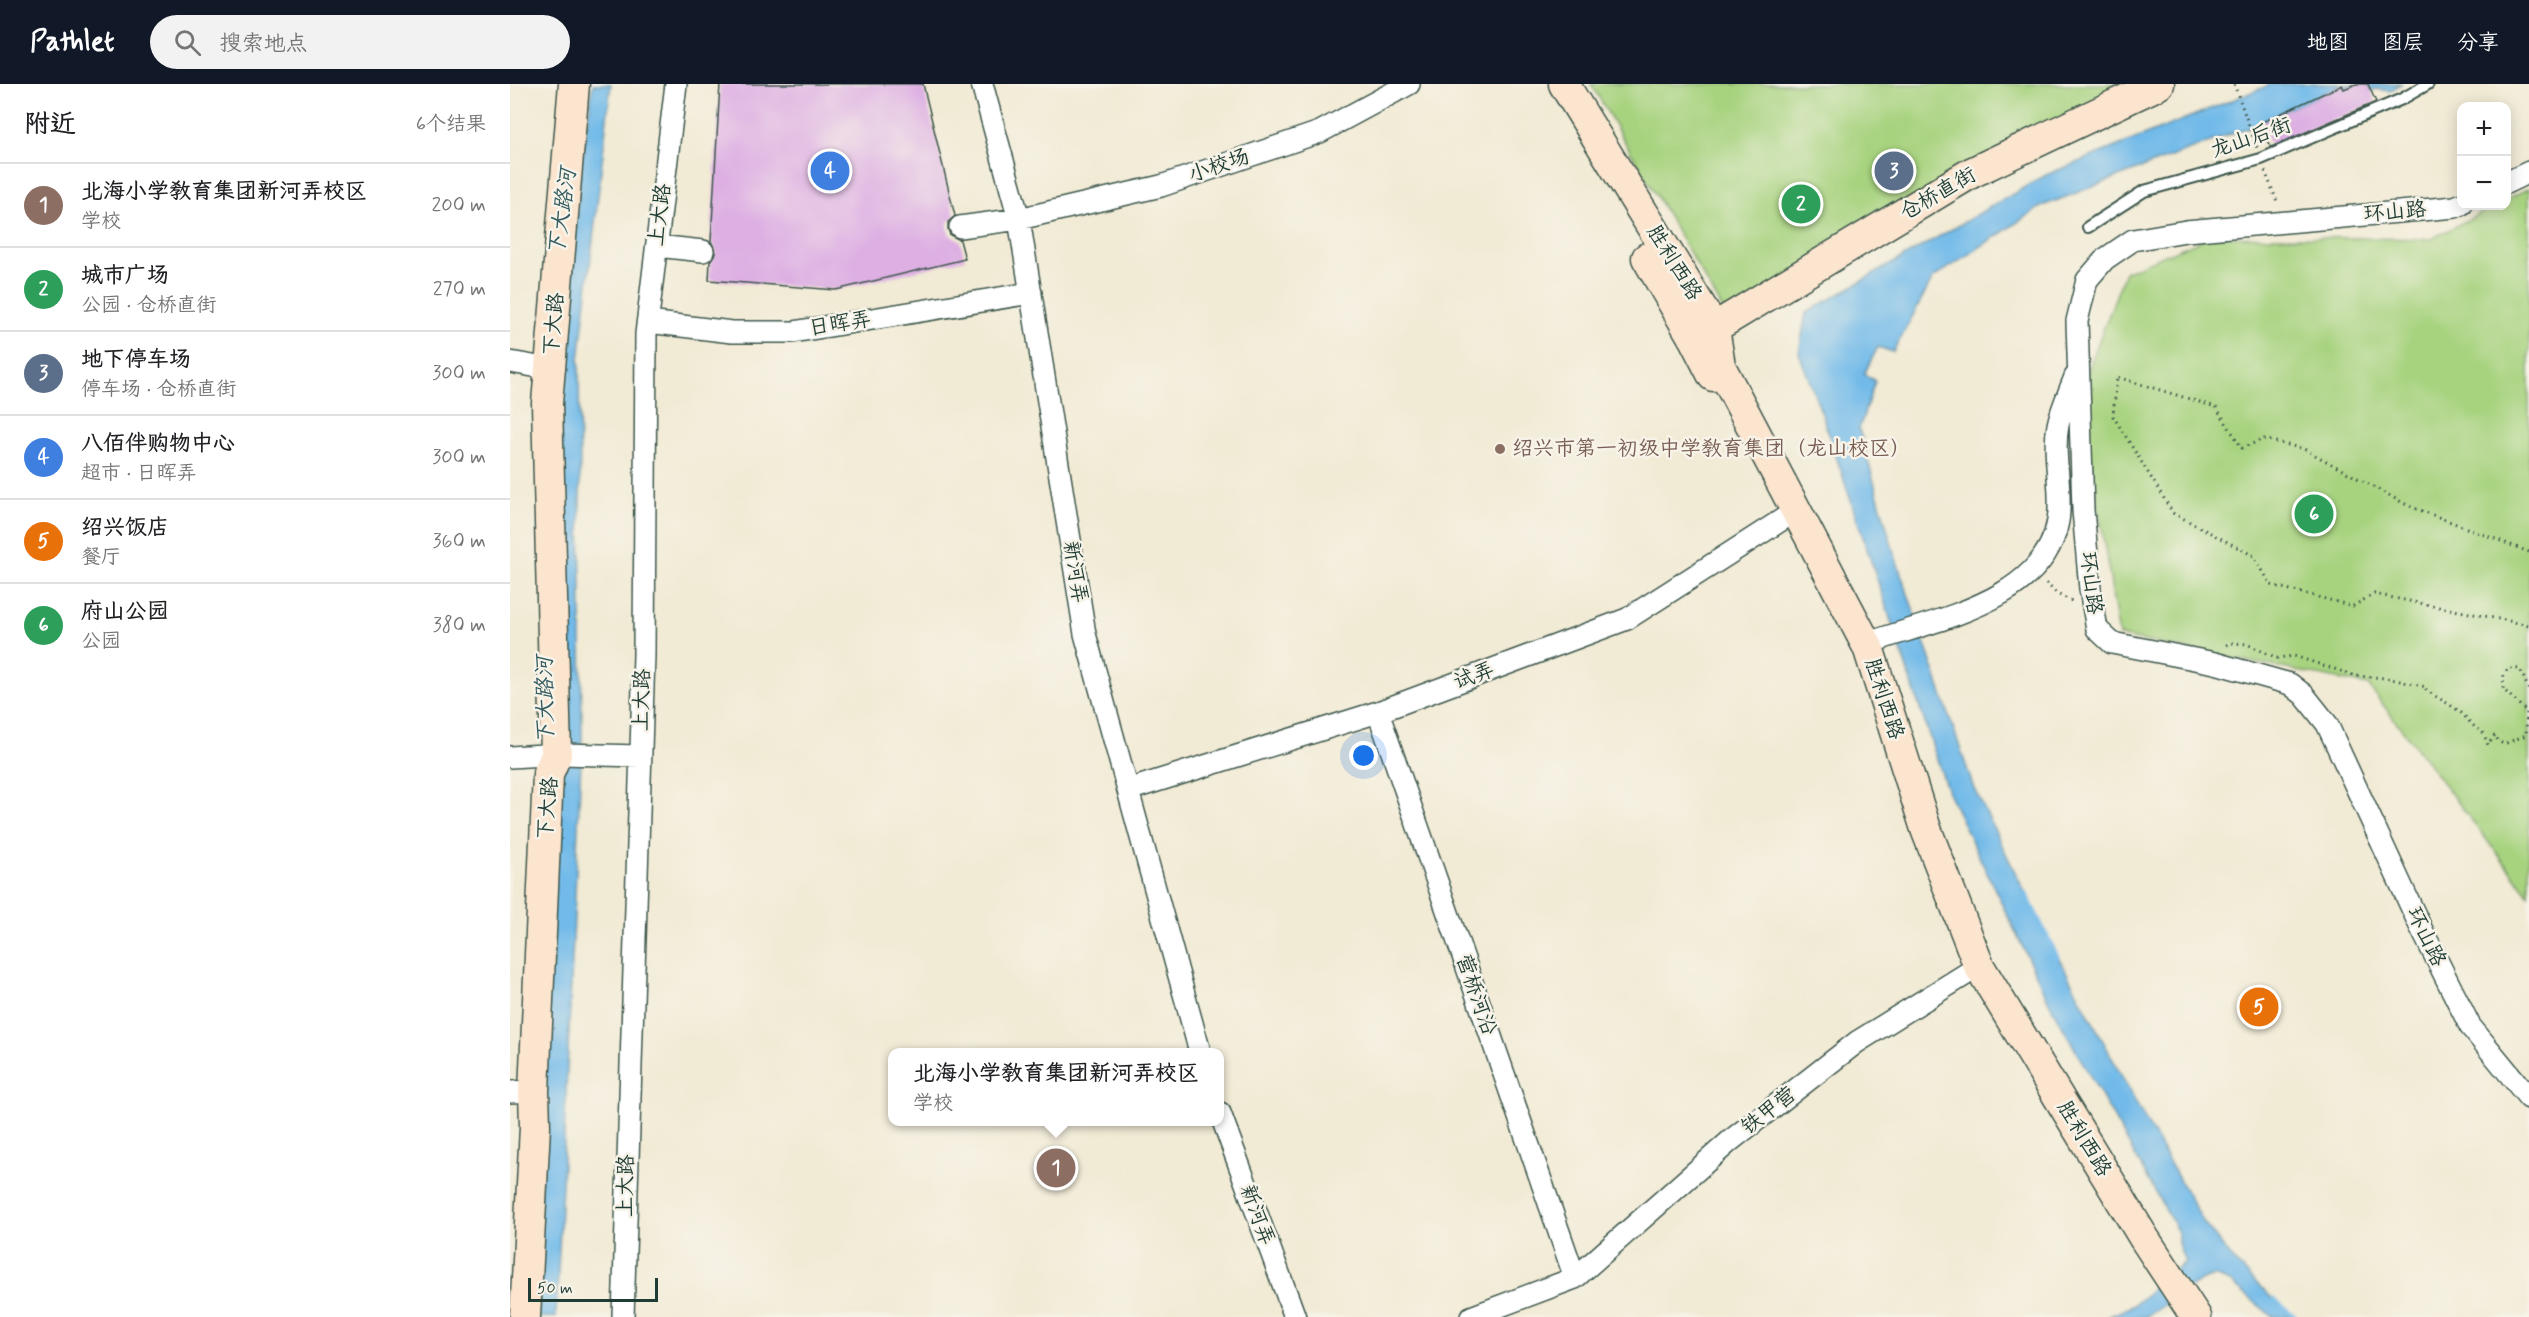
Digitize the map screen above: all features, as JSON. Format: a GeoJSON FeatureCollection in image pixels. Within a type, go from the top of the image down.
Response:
{"type":"FeatureCollection","features":[{"type":"Feature","properties":{"kind":"main road","name":"下大路"},"geometry":{"type":"LineString","coordinates":[[525,1317],[535,1127],[522,1091],[548,774],[559,754],[548,403],[574,84]]}},
{"type":"Feature","properties":{"kind":"main road","name":"胜利西路"},"geometry":{"type":"LineString","coordinates":[[1547,84],[1704,334]]}},
{"type":"Feature","properties":{"kind":"main road","name":"胜利西路"},"geometry":{"type":"LineString","coordinates":[[1564,84],[1704,334],[1857,651],[1912,836],[1973,969],[2186,1314]]}},
{"type":"Feature","properties":{"kind":"main road","name":"仓桥直街"},"geometry":{"type":"LineString","coordinates":[[1704,334],[1971,173],[2159,84]]}},
{"type":"Feature","properties":{"kind":"main road","name":"胜利西路"},"geometry":{"type":"LineString","coordinates":[[1792,514],[1878,640],[1926,829],[1973,969]]}},
{"type":"Feature","properties":{"kind":"main road"},"geometry":{"type":"LineString","coordinates":[[510,1146],[535,1127]]}},
{"type":"Feature","properties":{"kind":"street","name":"上大路"},"geometry":{"type":"LineString","coordinates":[[623,1317],[644,654],[648,322],[676,84]]}},
{"type":"Feature","properties":{"kind":"street","name":"新河弄"},"geometry":{"type":"LineString","coordinates":[[982,84],[1019,219],[1084,634],[1199,1048]]}},
{"type":"Feature","properties":{"kind":"street","name":"小校场"},"geometry":{"type":"LineString","coordinates":[[960,227],[1019,219],[1161,186],[1320,132],[1409,84]]}},
{"type":"Feature","properties":{"kind":"street"},"geometry":{"type":"LineString","coordinates":[[2511,181],[2529,172]]}},
{"type":"Feature","properties":{"kind":"street","name":"环山路"},"geometry":{"type":"LineString","coordinates":[[2457,206],[2186,231],[2133,240],[2105,259],[2087,280],[2077,321],[2083,510],[2090,589],[2097,629],[2112,643],[2215,663],[2290,684],[2304,695],[2327,724],[2421,928],[2470,1026],[2529,1098]]}},
{"type":"Feature","properties":{"kind":"street"},"geometry":{"type":"LineString","coordinates":[[657,246],[704,251]]}},
{"type":"Feature","properties":{"kind":"street","name":"日晖弄"},"geometry":{"type":"LineString","coordinates":[[648,322],[732,332],[793,332],[1030,293]]}},
{"type":"Feature","properties":{"kind":"street"},"geometry":{"type":"LineString","coordinates":[[510,362],[550,369]]}},
{"type":"Feature","properties":{"kind":"street"},"geometry":{"type":"LineString","coordinates":[[1878,640],[1945,619],[1980,605],[2030,573],[2053,538],[2058,520],[2058,425],[2079,366]]}},
{"type":"Feature","properties":{"kind":"street","name":"试弄"},"geometry":{"type":"LineString","coordinates":[[1128,790],[1377,712],[1627,619],[1792,514]]}},
{"type":"Feature","properties":{"kind":"street","name":"营桥河沿"},"geometry":{"type":"LineString","coordinates":[[1377,712],[1575,1278]]}},
{"type":"Feature","properties":{"kind":"street"},"geometry":{"type":"LineString","coordinates":[[510,757],[559,754],[640,756]]}},
{"type":"Feature","properties":{"kind":"street","name":"铁甲营"},"geometry":{"type":"LineString","coordinates":[[1575,1278],[1730,1141],[1857,1042],[1973,969]]}},
{"type":"Feature","properties":{"kind":"street","name":"新河弄"},"geometry":{"type":"LineString","coordinates":[[1224,1124],[1295,1317]]}},
{"type":"Feature","properties":{"kind":"street"},"geometry":{"type":"LineString","coordinates":[[1471,1317],[1575,1278]]}},
{"type":"Feature","properties":{"kind":"lane","name":"龙山后街"},"geometry":{"type":"LineString","coordinates":[[2088,227],[2144,191],[2261,159],[2402,99],[2428,84]]}},
{"type":"Feature","properties":{"kind":"path"},"geometry":{"type":"LineString","coordinates":[[2234,85],[2285,222]]}},
{"type":"Feature","properties":{"kind":"path"},"geometry":{"type":"LineString","coordinates":[[2529,552],[2407,505],[2304,449],[2264,439],[2242,448],[2216,406],[2117,377],[2113,416],[2173,513],[2254,556],[2271,585],[2353,606],[2374,594],[2529,625]]}},
{"type":"Feature","properties":{"kind":"path"},"geometry":{"type":"LineString","coordinates":[[2030,573],[2045,582],[2057,594],[2077,602]]}},
{"type":"Feature","properties":{"kind":"path"},"geometry":{"type":"LineString","coordinates":[[2222,646],[2233,643],[2247,644],[2277,658],[2294,656],[2356,676],[2387,678],[2426,687],[2426,690],[2441,702],[2457,709],[2474,728],[2483,732],[2488,746],[2495,735],[2499,742],[2504,744],[2526,735],[2527,712],[2503,689],[2504,674],[2509,668],[2520,669],[2529,690]]}},
{"type":"Feature","properties":{"kind":"green space"},"geometry":{"type":"Polygon","coordinates":[[[1591,84],[2151,84],[1732,325],[1591,84]]]}},
{"type":"Feature","properties":{"kind":"green space"},"geometry":{"type":"Polygon","coordinates":[[[2529,188],[2529,895],[2368,685],[2119,636],[2080,391],[2125,272],[2210,236],[2431,239],[2487,210],[2511,210],[2511,197],[2529,188]]]}},
{"type":"Feature","properties":{"kind":"water"},"geometry":{"type":"Polygon","coordinates":[[[593,84],[611,84],[579,360],[582,738],[556,1317],[538,1317],[555,490],[580,172],[593,84]]]}},
{"type":"Feature","properties":{"kind":"water"},"geometry":{"type":"Polygon","coordinates":[[[2272,84],[2356,84],[2344,89],[2342,85],[2260,123],[2042,206],[1933,278],[1893,352],[1878,347],[1864,374],[1875,381],[1859,429],[1894,553],[1973,786],[2038,919],[2143,1116],[2204,1223],[2235,1262],[2291,1317],[2273,1317],[2230,1282],[2214,1276],[2202,1280],[2146,1317],[2108,1317],[2134,1305],[2185,1262],[2178,1243],[2178,1232],[2053,1010],[1948,792],[1822,414],[1799,353],[1806,313],[2046,175],[2272,84]]]}},
{"type":"Feature","properties":{"kind":"water"},"geometry":{"type":"Polygon","coordinates":[[[2368,84],[2401,84],[2390,91],[2376,89],[2371,91],[2368,84]]]}},
{"type":"Feature","properties":{"kind":"building"},"geometry":{"type":"Polygon","coordinates":[[[720,84],[923,84],[955,216],[948,222],[948,229],[950,235],[960,240],[965,259],[836,290],[709,280],[710,261],[716,252],[711,241],[720,84]]]}},
{"type":"Feature","properties":{"kind":"building"},"geometry":{"type":"Polygon","coordinates":[[[2356,84],[2368,84],[2376,102],[2271,147],[2260,123],[2342,85],[2344,89],[2356,84]]]}},
{"type":"Feature","properties":{"kind":"waterway"},"geometry":{"type":"LineString","coordinates":[[2025,893],[2057,957]]}},
{"type":"Feature","properties":{"kind":"waterway"},"geometry":{"type":"LineString","coordinates":[[2274,1300],[2295,1317]]}},
{"type":"Feature","properties":{"kind":"place","name":"八佰伴购物中心"},"geometry":{"type":"Point","coordinates":[830,171]}},
{"type":"Feature","properties":{"kind":"place","name":"地下停车场"},"geometry":{"type":"Point","coordinates":[1894,171]}},
{"type":"Feature","properties":{"kind":"place","name":"城市广场"},"geometry":{"type":"Point","coordinates":[1801,204]}},
{"type":"Feature","properties":{"kind":"place","name":"绍兴市第一初级中学教育集团（龙山校区）"},"geometry":{"type":"Point","coordinates":[1500,449]}},
{"type":"Feature","properties":{"kind":"place","name":"府山公园"},"geometry":{"type":"Point","coordinates":[2314,514]}},
{"type":"Feature","properties":{"kind":"place","name":"绍兴饭店"},"geometry":{"type":"Point","coordinates":[2259,1007]}},
{"type":"Feature","properties":{"kind":"place","name":"北海小学教育集团新河弄校区"},"geometry":{"type":"Point","coordinates":[1056,1168]}},
{"type":"Feature","properties":{"kind":"water label","name":"下大路河"},"geometry":{"type":"Point","coordinates":[563,212]}},
{"type":"Feature","properties":{"kind":"water label","name":"下大路河"},"geometry":{"type":"Point","coordinates":[546,700]}}]}
